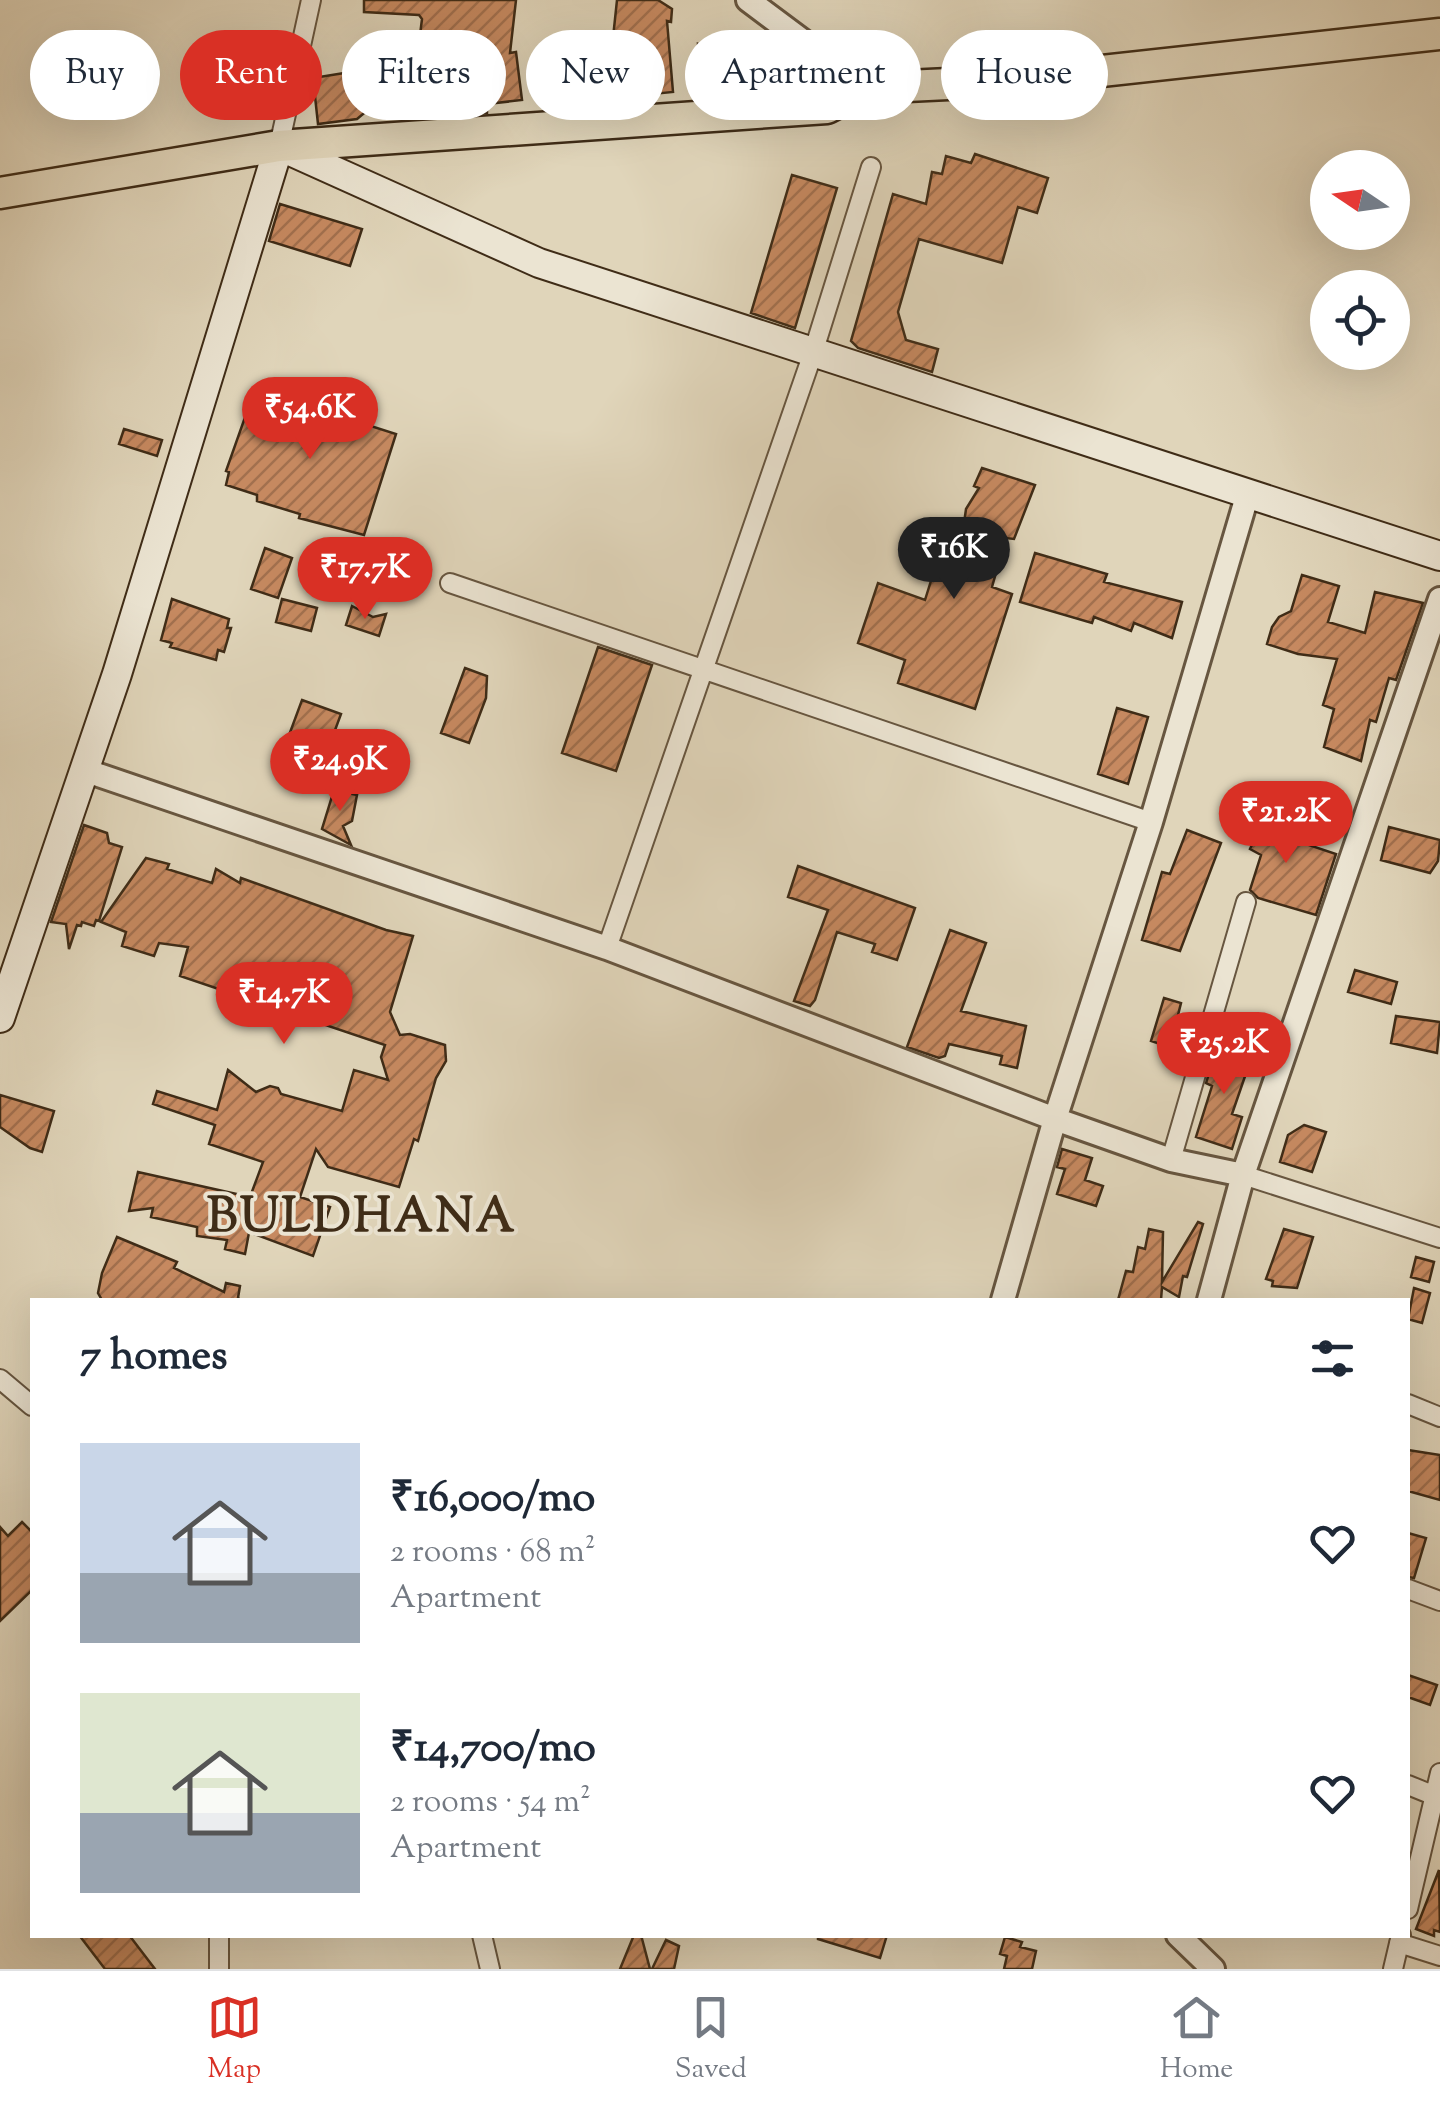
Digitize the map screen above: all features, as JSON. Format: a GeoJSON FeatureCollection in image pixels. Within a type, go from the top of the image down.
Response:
{"type":"FeatureCollection","features":[{"type":"Feature","properties":{"kind":"highway"},"geometry":{"type":"LineString","coordinates":[[921,85],[1010,81],[1440,34]]}},
{"type":"Feature","properties":{"kind":"highway"},"geometry":{"type":"LineString","coordinates":[[0,194],[279,146],[685,118]]}},
{"type":"Feature","properties":{"kind":"main road"},"geometry":{"type":"LineString","coordinates":[[0,1018],[117,674],[279,146],[539,263],[1440,556]]}},
{"type":"Feature","properties":{"kind":"street"},"geometry":{"type":"LineString","coordinates":[[279,146],[311,0]]}},
{"type":"Feature","properties":{"kind":"street"},"geometry":{"type":"LineString","coordinates":[[748,0],[788,30]]}},
{"type":"Feature","properties":{"kind":"street"},"geometry":{"type":"LineString","coordinates":[[608,948],[814,353],[870,166]]}},
{"type":"Feature","properties":{"kind":"street"},"geometry":{"type":"LineString","coordinates":[[1004,1298],[1248,494]]}},
{"type":"Feature","properties":{"kind":"street"},"geometry":{"type":"LineString","coordinates":[[450,582],[1151,822]]}},
{"type":"Feature","properties":{"kind":"street"},"geometry":{"type":"LineString","coordinates":[[1210,1298],[1244,1175],[1440,600]]}},
{"type":"Feature","properties":{"kind":"street"},"geometry":{"type":"LineString","coordinates":[[84,770],[608,948],[1171,1160],[1244,1175],[1440,1238]]}},
{"type":"Feature","properties":{"kind":"street"},"geometry":{"type":"LineString","coordinates":[[1171,1160],[1246,902]]}},
{"type":"Feature","properties":{"kind":"street"},"geometry":{"type":"LineString","coordinates":[[0,1378],[30,1404]]}},
{"type":"Feature","properties":{"kind":"street"},"geometry":{"type":"LineString","coordinates":[[1410,1405],[1440,1416]]}},
{"type":"Feature","properties":{"kind":"street"},"geometry":{"type":"LineString","coordinates":[[1410,1590],[1440,1601]]}},
{"type":"Feature","properties":{"kind":"street"},"geometry":{"type":"LineString","coordinates":[[1410,1901],[1440,1774]]}},
{"type":"Feature","properties":{"kind":"street"},"geometry":{"type":"LineString","coordinates":[[1410,1786],[1437,1797]]}},
{"type":"Feature","properties":{"kind":"street"},"geometry":{"type":"LineString","coordinates":[[219,1938],[219,1969]]}},
{"type":"Feature","properties":{"kind":"street"},"geometry":{"type":"LineString","coordinates":[[483,1938],[490,1969]]}},
{"type":"Feature","properties":{"kind":"street"},"geometry":{"type":"LineString","coordinates":[[1181,1938],[1213,1969]]}},
{"type":"Feature","properties":{"kind":"street"},"geometry":{"type":"LineString","coordinates":[[1392,1969],[1400,1939],[1440,1956]]}},
{"type":"Feature","properties":{"kind":"building"},"geometry":{"type":"Polygon","coordinates":[[[364,0],[516,0],[510,53],[516,52],[522,100],[506,102],[506,30],[421,30],[419,15],[364,12],[364,0]]]}},
{"type":"Feature","properties":{"kind":"building"},"geometry":{"type":"Polygon","coordinates":[[[617,0],[658,0],[672,9],[671,22],[667,21],[673,92],[665,93],[665,30],[614,30],[617,0]]]}},
{"type":"Feature","properties":{"kind":"building"},"geometry":{"type":"Polygon","coordinates":[[[342,73],[342,120],[349,120],[318,124],[318,120],[322,120],[322,77],[342,73]]]}},
{"type":"Feature","properties":{"kind":"building"},"geometry":{"type":"Polygon","coordinates":[[[975,154],[1048,178],[1037,213],[1018,207],[1002,263],[919,239],[898,312],[906,340],[938,349],[932,372],[858,348],[851,341],[893,194],[926,204],[932,172],[942,174],[946,156],[971,163],[975,154]]]}},
{"type":"Feature","properties":{"kind":"building"},"geometry":{"type":"Polygon","coordinates":[[[792,175],[837,188],[795,328],[751,313],[792,175]]]}},
{"type":"Feature","properties":{"kind":"building"},"geometry":{"type":"Polygon","coordinates":[[[280,204],[362,229],[350,266],[269,241],[280,204]]]}},
{"type":"Feature","properties":{"kind":"building"},"geometry":{"type":"Polygon","coordinates":[[[255,389],[396,434],[364,535],[299,518],[300,514],[257,501],[257,495],[226,485],[226,471],[255,389]]]}},
{"type":"Feature","properties":{"kind":"building"},"geometry":{"type":"Polygon","coordinates":[[[124,429],[162,440],[157,456],[119,444],[124,429]]]}},
{"type":"Feature","properties":{"kind":"building"},"geometry":{"type":"Polygon","coordinates":[[[982,468],[1035,485],[1014,539],[1006,538],[992,587],[1012,594],[975,709],[898,683],[905,660],[858,643],[878,583],[925,600],[935,568],[947,572],[957,537],[962,538],[966,509],[979,488],[974,486],[982,468]]]}},
{"type":"Feature","properties":{"kind":"building"},"geometry":{"type":"Polygon","coordinates":[[[265,548],[292,558],[278,598],[251,589],[265,548]]]}},
{"type":"Feature","properties":{"kind":"building"},"geometry":{"type":"Polygon","coordinates":[[[1035,553],[1107,574],[1104,582],[1182,602],[1172,638],[1134,623],[1131,631],[1094,617],[1092,623],[1020,602],[1035,553]]]}},
{"type":"Feature","properties":{"kind":"building"},"geometry":{"type":"Polygon","coordinates":[[[1302,575],[1339,586],[1328,622],[1365,633],[1375,592],[1423,603],[1396,680],[1389,678],[1376,722],[1370,720],[1361,761],[1324,747],[1334,709],[1323,705],[1337,659],[1298,654],[1267,644],[1279,617],[1291,611],[1302,575]]]}},
{"type":"Feature","properties":{"kind":"building"},"geometry":{"type":"Polygon","coordinates":[[[172,599],[229,619],[227,628],[231,628],[224,652],[218,650],[216,660],[170,647],[172,643],[161,640],[172,599]]]}},
{"type":"Feature","properties":{"kind":"building"},"geometry":{"type":"Polygon","coordinates":[[[282,599],[317,608],[311,631],[276,622],[282,599]]]}},
{"type":"Feature","properties":{"kind":"building"},"geometry":{"type":"Polygon","coordinates":[[[352,606],[373,617],[386,614],[379,636],[346,625],[352,606]]]}},
{"type":"Feature","properties":{"kind":"building"},"geometry":{"type":"Polygon","coordinates":[[[598,647],[652,665],[616,771],[562,753],[598,647]]]}},
{"type":"Feature","properties":{"kind":"building"},"geometry":{"type":"Polygon","coordinates":[[[465,668],[487,676],[486,698],[469,743],[441,733],[465,668]]]}},
{"type":"Feature","properties":{"kind":"building"},"geometry":{"type":"Polygon","coordinates":[[[302,700],[341,714],[324,760],[285,746],[302,700]]]}},
{"type":"Feature","properties":{"kind":"building"},"geometry":{"type":"Polygon","coordinates":[[[1117,708],[1148,717],[1128,784],[1098,774],[1117,708]]]}},
{"type":"Feature","properties":{"kind":"building"},"geometry":{"type":"Polygon","coordinates":[[[334,790],[357,795],[352,821],[343,826],[351,845],[322,829],[334,790]]]}},
{"type":"Feature","properties":{"kind":"building"},"geometry":{"type":"Polygon","coordinates":[[[1236,808],[1269,814],[1264,830],[1336,854],[1316,915],[1258,898],[1250,890],[1261,855],[1250,849],[1258,832],[1229,826],[1236,808]]]}},
{"type":"Feature","properties":{"kind":"building"},"geometry":{"type":"Polygon","coordinates":[[[84,825],[107,833],[109,843],[122,847],[99,921],[94,926],[82,922],[77,925],[69,949],[66,924],[51,922],[84,825]]]}},
{"type":"Feature","properties":{"kind":"building"},"geometry":{"type":"Polygon","coordinates":[[[1389,827],[1440,840],[1438,861],[1430,873],[1381,860],[1389,827]]]}},
{"type":"Feature","properties":{"kind":"building"},"geometry":{"type":"Polygon","coordinates":[[[1187,830],[1221,843],[1180,951],[1142,940],[1162,872],[1170,874],[1187,830]]]}},
{"type":"Feature","properties":{"kind":"building"},"geometry":{"type":"Polygon","coordinates":[[[146,858],[212,883],[216,869],[240,883],[241,878],[413,936],[390,1012],[400,1035],[410,1034],[445,1045],[446,1061],[436,1078],[418,1141],[414,1139],[399,1187],[328,1167],[316,1149],[300,1197],[330,1207],[313,1256],[254,1234],[251,1222],[245,1254],[225,1249],[227,1240],[197,1236],[197,1227],[151,1217],[153,1208],[129,1211],[138,1172],[250,1197],[263,1162],[209,1144],[215,1125],[153,1104],[157,1091],[217,1110],[228,1070],[256,1092],[270,1086],[278,1088],[281,1094],[342,1111],[354,1070],[388,1080],[381,1057],[385,1045],[180,976],[188,947],[159,943],[154,956],[122,946],[126,932],[101,922],[146,858]]]}},
{"type":"Feature","properties":{"kind":"building"},"geometry":{"type":"Polygon","coordinates":[[[798,866],[915,908],[897,960],[872,952],[875,944],[837,932],[810,1006],[794,1001],[828,910],[788,897],[798,866]]]}},
{"type":"Feature","properties":{"kind":"building"},"geometry":{"type":"Polygon","coordinates":[[[950,930],[986,943],[961,1011],[1026,1026],[1017,1068],[1000,1064],[1002,1056],[949,1044],[945,1056],[939,1058],[907,1047],[950,930]]]}},
{"type":"Feature","properties":{"kind":"building"},"geometry":{"type":"Polygon","coordinates":[[[1355,970],[1397,982],[1391,1004],[1348,992],[1355,970]]]}},
{"type":"Feature","properties":{"kind":"building"},"geometry":{"type":"Polygon","coordinates":[[[1164,998],[1181,1003],[1175,1049],[1151,1041],[1164,998]]]}},
{"type":"Feature","properties":{"kind":"building"},"geometry":{"type":"Polygon","coordinates":[[[1396,1016],[1440,1022],[1437,1053],[1391,1043],[1396,1016]]]}},
{"type":"Feature","properties":{"kind":"building"},"geometry":{"type":"Polygon","coordinates":[[[1218,1045],[1252,1056],[1232,1114],[1242,1117],[1232,1149],[1196,1137],[1212,1086],[1206,1083],[1218,1045]]]}},
{"type":"Feature","properties":{"kind":"building"},"geometry":{"type":"Polygon","coordinates":[[[0,1095],[54,1111],[42,1152],[0,1127],[0,1095]]]}},
{"type":"Feature","properties":{"kind":"building"},"geometry":{"type":"Polygon","coordinates":[[[1304,1125],[1326,1132],[1312,1172],[1280,1162],[1288,1135],[1304,1125]]]}},
{"type":"Feature","properties":{"kind":"building"},"geometry":{"type":"Polygon","coordinates":[[[1062,1149],[1092,1158],[1085,1180],[1103,1186],[1096,1206],[1057,1194],[1065,1169],[1057,1167],[1062,1149]]]}},
{"type":"Feature","properties":{"kind":"building"},"geometry":{"type":"Polygon","coordinates":[[[1198,1222],[1203,1224],[1179,1297],[1162,1287],[1161,1298],[1119,1298],[1126,1271],[1133,1272],[1138,1247],[1145,1249],[1149,1229],[1163,1232],[1162,1282],[1198,1222]]]}},
{"type":"Feature","properties":{"kind":"building"},"geometry":{"type":"Polygon","coordinates":[[[1284,1229],[1313,1237],[1297,1288],[1272,1286],[1273,1281],[1266,1279],[1284,1229]]]}},
{"type":"Feature","properties":{"kind":"building"},"geometry":{"type":"Polygon","coordinates":[[[117,1237],[177,1262],[174,1268],[224,1292],[226,1283],[240,1286],[238,1298],[101,1298],[98,1293],[117,1237]]]}},
{"type":"Feature","properties":{"kind":"building"},"geometry":{"type":"Polygon","coordinates":[[[1416,1257],[1434,1262],[1429,1282],[1411,1277],[1416,1257]]]}},
{"type":"Feature","properties":{"kind":"building"},"geometry":{"type":"Polygon","coordinates":[[[1414,1288],[1430,1293],[1422,1323],[1410,1320],[1414,1288]]]}},
{"type":"Feature","properties":{"kind":"building"},"geometry":{"type":"Polygon","coordinates":[[[1410,1450],[1440,1455],[1440,1500],[1410,1492],[1410,1450]]]}},
{"type":"Feature","properties":{"kind":"building"},"geometry":{"type":"Polygon","coordinates":[[[22,1522],[30,1530],[30,1592],[0,1621],[0,1527],[8,1536],[22,1522]]]}},
{"type":"Feature","properties":{"kind":"building"},"geometry":{"type":"Polygon","coordinates":[[[1410,1534],[1426,1538],[1414,1578],[1410,1577],[1410,1534]]]}},
{"type":"Feature","properties":{"kind":"building"},"geometry":{"type":"Polygon","coordinates":[[[1410,1676],[1437,1685],[1430,1705],[1410,1698],[1410,1676]]]}},
{"type":"Feature","properties":{"kind":"building"},"geometry":{"type":"Polygon","coordinates":[[[1439,1870],[1440,1932],[1434,1930],[1434,1936],[1416,1929],[1439,1870]]]}},
{"type":"Feature","properties":{"kind":"building"},"geometry":{"type":"Polygon","coordinates":[[[81,1938],[131,1938],[155,1969],[105,1969],[81,1938]]]}},
{"type":"Feature","properties":{"kind":"building"},"geometry":{"type":"Polygon","coordinates":[[[633,1938],[642,1938],[650,1969],[620,1969],[633,1938]]]}},
{"type":"Feature","properties":{"kind":"building"},"geometry":{"type":"Polygon","coordinates":[[[818,1938],[886,1938],[880,1958],[818,1938]]]}},
{"type":"Feature","properties":{"kind":"building"},"geometry":{"type":"Polygon","coordinates":[[[1005,1938],[1036,1951],[1032,1969],[1004,1969],[1007,1956],[1000,1954],[1005,1938]]]}},
{"type":"Feature","properties":{"kind":"building"},"geometry":{"type":"Polygon","coordinates":[[[666,1940],[679,1946],[674,1969],[652,1969],[666,1940]]]}},
{"type":"Feature","properties":{"kind":"district","name":"BULDHANA"},"geometry":{"type":"Point","coordinates":[362,1214]}}]}
